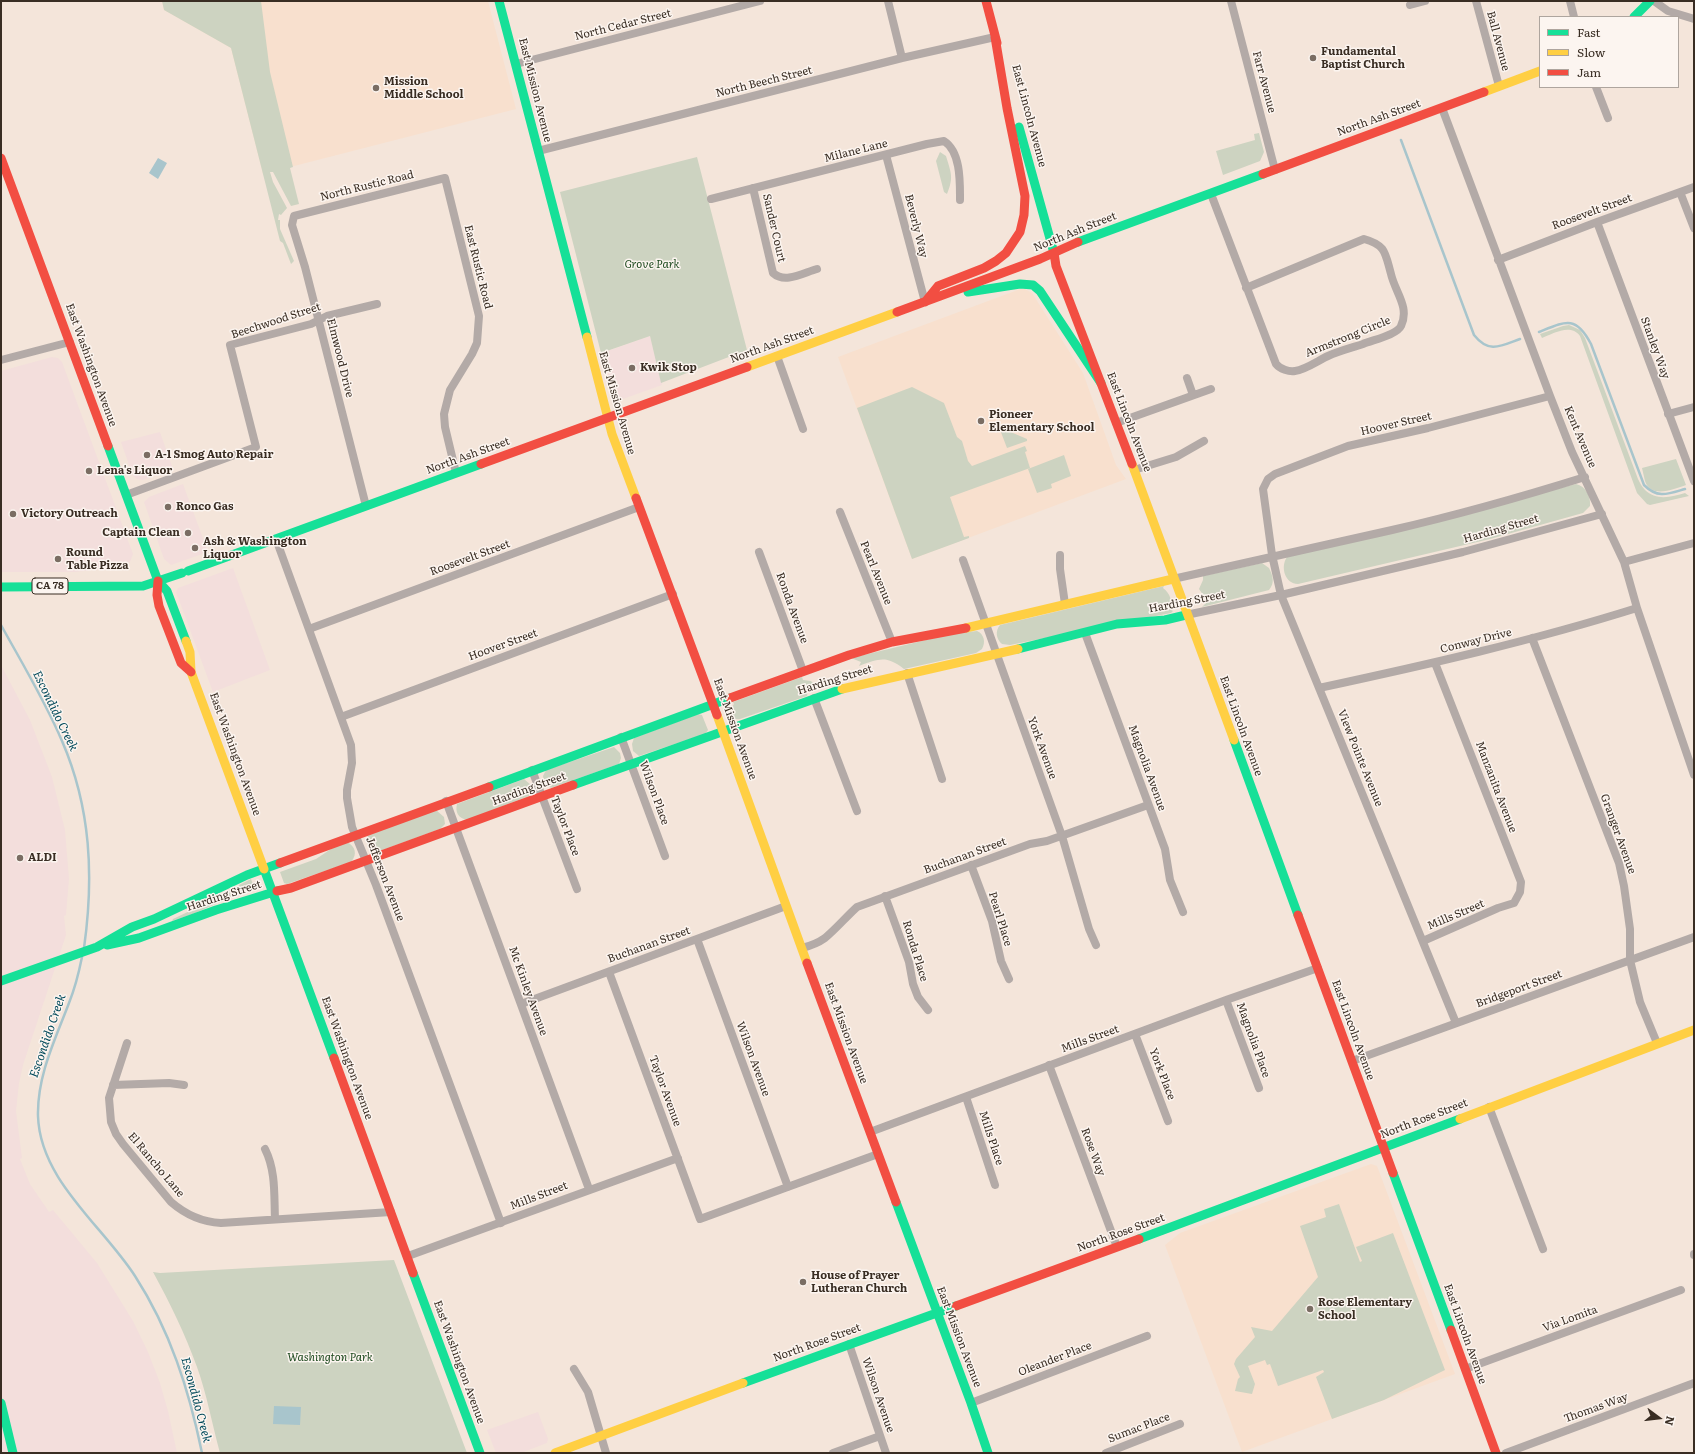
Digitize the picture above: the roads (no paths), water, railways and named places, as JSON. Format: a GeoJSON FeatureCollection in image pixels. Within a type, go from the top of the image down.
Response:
{"type":"FeatureCollection","features":[{"type":"Feature","properties":{"kind":"main road","name":"East Mission Avenue"},"geometry":{"type":"LineString","coordinates":[[499,1],[607,418],[724,731],[786,906],[936,1313],[971,1403],[988,1453]]}},
{"type":"Feature","properties":{"kind":"main road","name":"East Lincoln Avenue"},"geometry":{"type":"LineString","coordinates":[[986,1],[1058,272],[1134,470],[1186,615],[1318,968],[1496,1453]]}},
{"type":"Feature","properties":{"kind":"main road"},"geometry":{"type":"LineString","coordinates":[[1635,16],[1650,1]]}},
{"type":"Feature","properties":{"kind":"main road"},"geometry":{"type":"LineString","coordinates":[[925,302],[938,286],[984,268],[996,261],[1013,244],[1020,232],[1023,220],[1025,196],[1007,108],[995,37]]}},
{"type":"Feature","properties":{"kind":"main road","name":"North Ash Street"},"geometry":{"type":"LineString","coordinates":[[1,587],[143,586],[185,572],[925,302],[1040,259],[1068,246],[1539,71]]}},
{"type":"Feature","properties":{"kind":"main road","name":"East Washington Avenue"},"geometry":{"type":"LineString","coordinates":[[1,158],[5,180],[70,342],[158,581],[169,595],[190,652],[191,672],[480,1453]]}},
{"type":"Feature","properties":{"kind":"main road"},"geometry":{"type":"LineString","coordinates":[[941,296],[1020,284],[1033,286],[1040,291],[1101,383]]}},
{"type":"Feature","properties":{"kind":"main road","name":"Harding Street"},"geometry":{"type":"LineString","coordinates":[[97,947],[132,927],[154,919],[264,868],[849,655],[892,642],[984,624],[1173,579]]}},
{"type":"Feature","properties":{"kind":"main road","name":"East Washington Avenue"},"geometry":{"type":"LineString","coordinates":[[158,581],[157,595],[159,606],[181,663],[191,672]]}},
{"type":"Feature","properties":{"kind":"main road","name":"Harding Street"},"geometry":{"type":"LineString","coordinates":[[1,981],[97,947],[139,938],[216,910],[291,888],[814,698],[854,685],[996,654],[1117,624],[1165,620],[1186,615]]}},
{"type":"Feature","properties":{"kind":"main road","name":"North Rose Street"},"geometry":{"type":"LineString","coordinates":[[555,1453],[1384,1148],[1694,1030]]}},
{"type":"Feature","properties":{"kind":"main road"},"geometry":{"type":"LineString","coordinates":[[1,1403],[13,1453]]}},
{"type":"Feature","properties":{"kind":"street","name":"North Cedar Street"},"geometry":{"type":"LineString","coordinates":[[516,64],[760,1]]}},
{"type":"Feature","properties":{"kind":"street"},"geometry":{"type":"LineString","coordinates":[[888,1],[902,58]]}},
{"type":"Feature","properties":{"kind":"street","name":"Farr Avenue"},"geometry":{"type":"LineString","coordinates":[[1231,1],[1275,170]]}},
{"type":"Feature","properties":{"kind":"street"},"geometry":{"type":"LineString","coordinates":[[1410,5],[1424,1]]}},
{"type":"Feature","properties":{"kind":"street","name":"Ball Avenue"},"geometry":{"type":"LineString","coordinates":[[1476,1],[1499,86]]}},
{"type":"Feature","properties":{"kind":"street"},"geometry":{"type":"LineString","coordinates":[[1570,1],[1574,16]]}},
{"type":"Feature","properties":{"kind":"street"},"geometry":{"type":"LineString","coordinates":[[1654,1],[1668,11],[1694,19]]}},
{"type":"Feature","properties":{"kind":"street","name":"North Beech Street"},"geometry":{"type":"LineString","coordinates":[[538,151],[902,58],[995,37]]}},
{"type":"Feature","properties":{"kind":"street"},"geometry":{"type":"LineString","coordinates":[[1596,88],[1608,118]]}},
{"type":"Feature","properties":{"kind":"street","name":"Kent Avenue"},"geometry":{"type":"LineString","coordinates":[[1442,108],[1498,260],[1572,452],[1624,562],[1637,608],[1694,775]]}},
{"type":"Feature","properties":{"kind":"street","name":"Milane Lane"},"geometry":{"type":"LineString","coordinates":[[711,199],[944,141],[951,146],[954,152],[960,177],[960,200]]}},
{"type":"Feature","properties":{"kind":"street","name":"Beverly Way"},"geometry":{"type":"LineString","coordinates":[[886,155],[925,302]]}},
{"type":"Feature","properties":{"kind":"street","name":"North Rustic Road"},"geometry":{"type":"LineString","coordinates":[[294,216],[445,178]]}},
{"type":"Feature","properties":{"kind":"street","name":"East Rustic Road"},"geometry":{"type":"LineString","coordinates":[[445,178],[479,316],[477,343],[450,390],[444,414],[445,427],[456,473]]}},
{"type":"Feature","properties":{"kind":"street","name":"Roosevelt Street"},"geometry":{"type":"LineString","coordinates":[[1498,260],[1694,187]]}},
{"type":"Feature","properties":{"kind":"street","name":"Sander Court"},"geometry":{"type":"LineString","coordinates":[[753,188],[773,273],[777,277],[785,279],[817,269]]}},
{"type":"Feature","properties":{"kind":"street"},"geometry":{"type":"LineString","coordinates":[[1680,192],[1694,228]]}},
{"type":"Feature","properties":{"kind":"street","name":"Armstrong Circle"},"geometry":{"type":"LineString","coordinates":[[1211,194],[1246,288],[1276,364],[1288,371],[1296,371],[1335,353],[1388,335],[1400,328],[1405,314],[1404,307],[1391,277],[1385,253],[1377,243],[1364,239],[1246,288]]}},
{"type":"Feature","properties":{"kind":"street","name":"Elmwood Drive"},"geometry":{"type":"LineString","coordinates":[[294,216],[292,225],[305,266],[366,506]]}},
{"type":"Feature","properties":{"kind":"street","name":"Stanley Way"},"geometry":{"type":"LineString","coordinates":[[1597,222],[1694,482]]}},
{"type":"Feature","properties":{"kind":"street","name":"Beechwood Street"},"geometry":{"type":"LineString","coordinates":[[126,495],[256,448],[230,345],[311,324],[329,316],[376,304]]}},
{"type":"Feature","properties":{"kind":"street"},"geometry":{"type":"LineString","coordinates":[[1,360],[70,342]]}},
{"type":"Feature","properties":{"kind":"street"},"geometry":{"type":"LineString","coordinates":[[777,356],[803,428]]}},
{"type":"Feature","properties":{"kind":"street"},"geometry":{"type":"LineString","coordinates":[[1188,378],[1193,395]]}},
{"type":"Feature","properties":{"kind":"street"},"geometry":{"type":"LineString","coordinates":[[1116,423],[1211,389]]}},
{"type":"Feature","properties":{"kind":"street","name":"Hoover Street"},"geometry":{"type":"LineString","coordinates":[[1263,496],[1263,489],[1268,479],[1275,474],[1348,446],[1428,428],[1550,396]]}},
{"type":"Feature","properties":{"kind":"street"},"geometry":{"type":"LineString","coordinates":[[1668,414],[1694,407]]}},
{"type":"Feature","properties":{"kind":"street"},"geometry":{"type":"LineString","coordinates":[[1134,470],[1176,457],[1204,440]]}},
{"type":"Feature","properties":{"kind":"street","name":"Harding Street"},"geometry":{"type":"LineString","coordinates":[[1173,579],[1272,555],[1393,530],[1516,498],[1585,477]]}},
{"type":"Feature","properties":{"kind":"street","name":"View Pointe Avenue"},"geometry":{"type":"LineString","coordinates":[[1263,496],[1272,555],[1281,595],[1456,1023]]}},
{"type":"Feature","properties":{"kind":"street","name":"Roosevelt Street"},"geometry":{"type":"LineString","coordinates":[[309,629],[639,507]]}},
{"type":"Feature","properties":{"kind":"street","name":"Pearl Avenue"},"geometry":{"type":"LineString","coordinates":[[840,512],[892,642]]}},
{"type":"Feature","properties":{"kind":"street","name":"Harding Street"},"geometry":{"type":"LineString","coordinates":[[1186,615],[1281,595],[1463,552],[1602,514]]}},
{"type":"Feature","properties":{"kind":"street","name":"Jefferson Avenue"},"geometry":{"type":"LineString","coordinates":[[276,539],[352,749],[352,763],[347,790],[352,827],[366,860],[500,1223]]}},
{"type":"Feature","properties":{"kind":"street"},"geometry":{"type":"LineString","coordinates":[[1624,562],[1694,543]]}},
{"type":"Feature","properties":{"kind":"street","name":"Ronda Avenue"},"geometry":{"type":"LineString","coordinates":[[759,552],[803,671]]}},
{"type":"Feature","properties":{"kind":"street"},"geometry":{"type":"LineString","coordinates":[[1060,555],[1060,569],[1065,604]]}},
{"type":"Feature","properties":{"kind":"street","name":"York Avenue"},"geometry":{"type":"LineString","coordinates":[[963,560],[984,624],[1062,836],[1089,929],[1096,946]]}},
{"type":"Feature","properties":{"kind":"street","name":"Hoover Street"},"geometry":{"type":"LineString","coordinates":[[341,717],[673,594]]}},
{"type":"Feature","properties":{"kind":"street","name":"Conway Drive"},"geometry":{"type":"LineString","coordinates":[[1319,688],[1435,663],[1569,629],[1637,608]]}},
{"type":"Feature","properties":{"kind":"street","name":"Magnolia Avenue"},"geometry":{"type":"LineString","coordinates":[[1085,632],[1165,849],[1170,880],[1183,912]]}},
{"type":"Feature","properties":{"kind":"street","name":"Granger Avenue"},"geometry":{"type":"LineString","coordinates":[[1532,638],[1618,863],[1624,886],[1630,929],[1630,960],[1640,1002],[1657,1043]]}},
{"type":"Feature","properties":{"kind":"street","name":"Manzanita Avenue"},"geometry":{"type":"LineString","coordinates":[[1435,663],[1521,882],[1520,892],[1514,903],[1498,908]]}},
{"type":"Feature","properties":{"kind":"street"},"geometry":{"type":"LineString","coordinates":[[907,673],[942,779]]}},
{"type":"Feature","properties":{"kind":"street"},"geometry":{"type":"LineString","coordinates":[[814,698],[857,811]]}},
{"type":"Feature","properties":{"kind":"street","name":"Wilson Place"},"geometry":{"type":"LineString","coordinates":[[622,737],[665,856]]}},
{"type":"Feature","properties":{"kind":"street","name":"Taylor Place"},"geometry":{"type":"LineString","coordinates":[[532,770],[577,889]]}},
{"type":"Feature","properties":{"kind":"street","name":"Mc Kinley Avenue"},"geometry":{"type":"LineString","coordinates":[[446,801],[589,1189]]}},
{"type":"Feature","properties":{"kind":"street","name":"Buchanan Street"},"geometry":{"type":"LineString","coordinates":[[802,948],[825,939],[843,919],[857,907],[1030,844],[1047,841],[1148,805]]}},
{"type":"Feature","properties":{"kind":"street","name":"Pearl Place"},"geometry":{"type":"LineString","coordinates":[[971,865],[992,921],[1001,961],[1009,979]]}},
{"type":"Feature","properties":{"kind":"street","name":"Ronda Place"},"geometry":{"type":"LineString","coordinates":[[885,896],[909,962],[913,984],[918,997],[928,1010]]}},
{"type":"Feature","properties":{"kind":"street","name":"Buchanan Street"},"geometry":{"type":"LineString","coordinates":[[521,1004],[786,906]]}},
{"type":"Feature","properties":{"kind":"street","name":"Mills Street"},"geometry":{"type":"LineString","coordinates":[[1423,941],[1498,908]]}},
{"type":"Feature","properties":{"kind":"street","name":"Bridgeport Street"},"geometry":{"type":"LineString","coordinates":[[1352,1061],[1694,937]]}},
{"type":"Feature","properties":{"kind":"street","name":"Wilson Avenue"},"geometry":{"type":"LineString","coordinates":[[697,939],[788,1187]]}},
{"type":"Feature","properties":{"kind":"street","name":"Mills Street"},"geometry":{"type":"LineString","coordinates":[[870,1132],[1226,1000],[1318,968]]}},
{"type":"Feature","properties":{"kind":"street","name":"Taylor Avenue"},"geometry":{"type":"LineString","coordinates":[[609,972],[700,1219],[788,1187]]}},
{"type":"Feature","properties":{"kind":"street","name":"Magnolia Place"},"geometry":{"type":"LineString","coordinates":[[1226,1000],[1259,1088]]}},
{"type":"Feature","properties":{"kind":"street","name":"York Place"},"geometry":{"type":"LineString","coordinates":[[1135,1034],[1168,1121]]}},
{"type":"Feature","properties":{"kind":"street","name":"El Rancho Lane"},"geometry":{"type":"LineString","coordinates":[[127,1043],[110,1098],[109,1109],[111,1122],[116,1134],[170,1200],[180,1209],[197,1219],[213,1222],[391,1212]]}},
{"type":"Feature","properties":{"kind":"street","name":"Rose Way"},"geometry":{"type":"LineString","coordinates":[[1050,1065],[1117,1247]]}},
{"type":"Feature","properties":{"kind":"street"},"geometry":{"type":"LineString","coordinates":[[113,1085],[169,1083],[184,1085]]}},
{"type":"Feature","properties":{"kind":"street","name":"Mills Place"},"geometry":{"type":"LineString","coordinates":[[966,1097],[995,1185]]}},
{"type":"Feature","properties":{"kind":"street"},"geometry":{"type":"LineString","coordinates":[[1489,1107],[1543,1249]]}},
{"type":"Feature","properties":{"kind":"street"},"geometry":{"type":"LineString","coordinates":[[265,1149],[271,1161],[273,1174],[275,1219]]}},
{"type":"Feature","properties":{"kind":"street"},"geometry":{"type":"LineString","coordinates":[[788,1187],[878,1154]]}},
{"type":"Feature","properties":{"kind":"street","name":"Mills Street"},"geometry":{"type":"LineString","coordinates":[[408,1256],[589,1189],[678,1158]]}},
{"type":"Feature","properties":{"kind":"street","name":"Via Lomita"},"geometry":{"type":"LineString","coordinates":[[1465,1369],[1681,1290]]}},
{"type":"Feature","properties":{"kind":"street","name":"Oleander Place"},"geometry":{"type":"LineString","coordinates":[[971,1403],[1147,1336]]}},
{"type":"Feature","properties":{"kind":"street","name":"Wilson Avenue"},"geometry":{"type":"LineString","coordinates":[[849,1344],[886,1453]]}},
{"type":"Feature","properties":{"kind":"street"},"geometry":{"type":"LineString","coordinates":[[574,1369],[588,1392],[606,1453]]}},
{"type":"Feature","properties":{"kind":"street","name":"Thomas Way"},"geometry":{"type":"LineString","coordinates":[[1506,1453],[1694,1384]]}},
{"type":"Feature","properties":{"kind":"street","name":"Sumac Place"},"geometry":{"type":"LineString","coordinates":[[1106,1453],[1180,1424]]}},
{"type":"Feature","properties":{"kind":"street"},"geometry":{"type":"LineString","coordinates":[[833,1453],[880,1436]]}},
{"type":"Feature","properties":{"kind":"water"},"geometry":{"type":"Polygon","coordinates":[[[158,158],[167,163],[158,179],[149,173],[158,158]]]}},
{"type":"Feature","properties":{"kind":"water"},"geometry":{"type":"Polygon","coordinates":[[[274,1406],[301,1407],[300,1425],[273,1424],[274,1406]]]}},
{"type":"Feature","properties":{"kind":"waterway"},"geometry":{"type":"LineString","coordinates":[[1401,140],[1474,335],[1485,345],[1496,347],[1520,339]]}},
{"type":"Feature","properties":{"kind":"waterway"},"geometry":{"type":"LineString","coordinates":[[1539,332],[1563,323],[1570,323],[1580,328],[1591,344],[1644,485],[1659,494],[1668,494],[1685,489]]}},
{"type":"Feature","properties":{"kind":"waterway","name":"Escondido Creek"},"geometry":{"type":"LineString","coordinates":[[1,625],[48,711],[72,766],[79,792],[88,843],[89,869],[89,895],[84,948]]}},
{"type":"Feature","properties":{"kind":"waterway","name":"Escondido Creek"},"geometry":{"type":"LineString","coordinates":[[82,957],[73,992],[48,1058],[40,1087],[38,1116],[41,1139],[49,1161],[61,1181],[75,1201],[135,1276],[158,1318],[177,1361],[191,1406],[202,1453]]}},
{"type":"Feature","properties":{"kind":"place","name":"Fundamental Baptist Church"},"geometry":{"type":"Point","coordinates":[1313,58]}},
{"type":"Feature","properties":{"kind":"place","name":"Mission Middle School"},"geometry":{"type":"Point","coordinates":[376,88]}},
{"type":"Feature","properties":{"kind":"place","name":"Kwik Stop"},"geometry":{"type":"Point","coordinates":[632,368]}},
{"type":"Feature","properties":{"kind":"place","name":"Pioneer Elementary School"},"geometry":{"type":"Point","coordinates":[981,421]}},
{"type":"Feature","properties":{"kind":"place","name":"A-1 Smog Auto Repair"},"geometry":{"type":"Point","coordinates":[147,455]}},
{"type":"Feature","properties":{"kind":"place","name":"Lena's Liquor"},"geometry":{"type":"Point","coordinates":[89,471]}},
{"type":"Feature","properties":{"kind":"place","name":"Ronco Gas"},"geometry":{"type":"Point","coordinates":[168,507]}},
{"type":"Feature","properties":{"kind":"place","name":"Victory Outreach"},"geometry":{"type":"Point","coordinates":[13,514]}},
{"type":"Feature","properties":{"kind":"place","name":"Captain Clean"},"geometry":{"type":"Point","coordinates":[188,533]}},
{"type":"Feature","properties":{"kind":"place","name":"Ash & Washington Liquor"},"geometry":{"type":"Point","coordinates":[195,548]}},
{"type":"Feature","properties":{"kind":"place","name":"Round Table Pizza"},"geometry":{"type":"Point","coordinates":[58,559]}},
{"type":"Feature","properties":{"kind":"place","name":"ALDI"},"geometry":{"type":"Point","coordinates":[20,858]}},
{"type":"Feature","properties":{"kind":"place","name":"House of Prayer Lutheran Church"},"geometry":{"type":"Point","coordinates":[803,1282]}},
{"type":"Feature","properties":{"kind":"place","name":"Rose Elementary School"},"geometry":{"type":"Point","coordinates":[1310,1309]}},
{"type":"Feature","properties":{"kind":"park label","name":"Grove Park"},"geometry":{"type":"Point","coordinates":[652,265]}},
{"type":"Feature","properties":{"kind":"park label","name":"Washington Park"},"geometry":{"type":"Point","coordinates":[330,1358]}}]}
